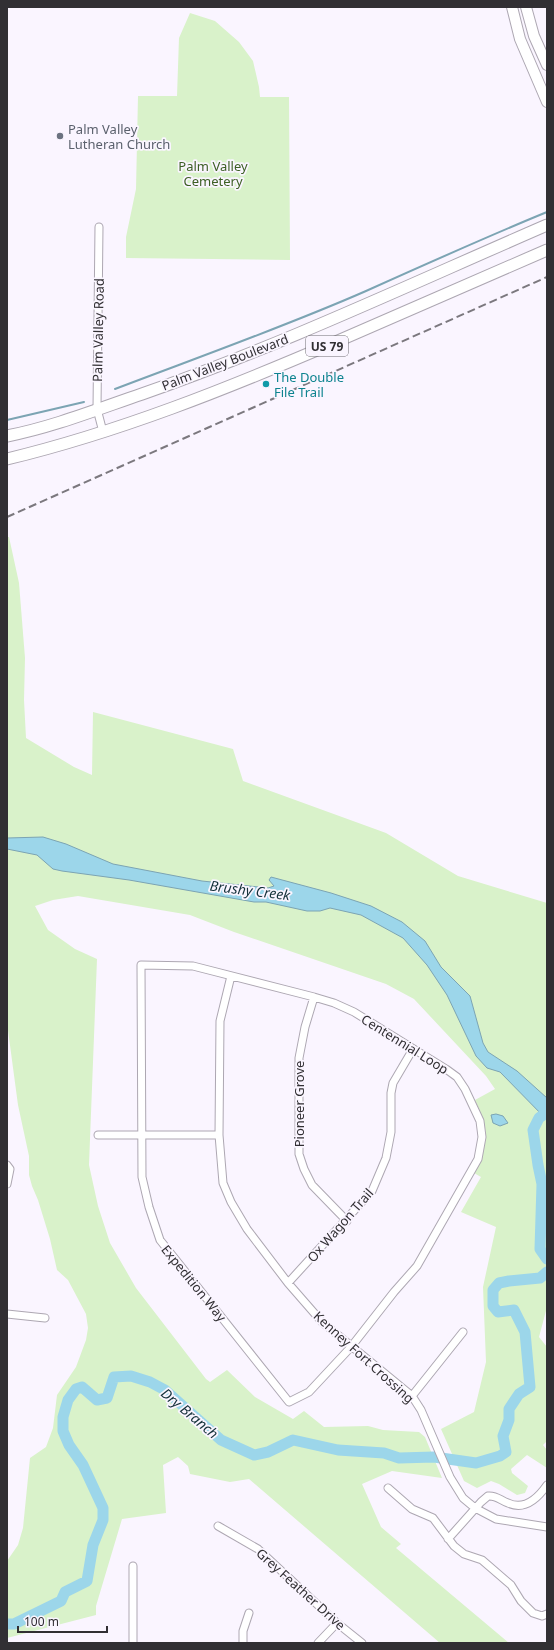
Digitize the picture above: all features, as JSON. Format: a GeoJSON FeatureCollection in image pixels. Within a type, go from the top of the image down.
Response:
{"type":"FeatureCollection","features":[{"type":"Feature","properties":{"kind":"highway","name":"Palm Valley Boulevard"},"geometry":{"type":"LineString","coordinates":[[7,436],[28,432],[97,410],[176,382],[258,350],[547,225]]}},
{"type":"Feature","properties":{"kind":"highway","name":"Palm Valley Boulevard"},"geometry":{"type":"LineString","coordinates":[[7,459],[40,451],[138,421],[243,382],[547,250]]}},
{"type":"Feature","properties":{"kind":"main road"},"geometry":{"type":"LineString","coordinates":[[512,7],[522,45],[547,102]]}},
{"type":"Feature","properties":{"kind":"main road"},"geometry":{"type":"LineString","coordinates":[[526,7],[534,36],[547,65]]}},
{"type":"Feature","properties":{"kind":"street","name":"Palm Valley Road"},"geometry":{"type":"LineString","coordinates":[[99,227],[97,410],[103,432]]}},
{"type":"Feature","properties":{"kind":"street","name":"Centennial Loop"},"geometry":{"type":"LineString","coordinates":[[141,965],[193,966],[314,997],[354,1012],[446,1069],[457,1077],[465,1089],[480,1121],[482,1137],[478,1159],[417,1266],[394,1292],[351,1347]]}},
{"type":"Feature","properties":{"kind":"street","name":"Expedition Way"},"geometry":{"type":"LineString","coordinates":[[141,965],[142,1177],[149,1207],[160,1240],[289,1402],[309,1392],[351,1347]]}},
{"type":"Feature","properties":{"kind":"street","name":"Kenney Fort Crossing"},"geometry":{"type":"LineString","coordinates":[[231,976],[220,1020],[219,1135],[223,1183],[231,1202],[247,1228],[288,1283],[322,1322],[412,1396],[421,1410],[450,1477],[462,1498],[475,1508],[496,1519],[547,1528]]}},
{"type":"Feature","properties":{"kind":"street","name":"Pioneer Grove"},"geometry":{"type":"LineString","coordinates":[[314,997],[305,1027],[299,1058],[299,1154],[312,1185],[346,1220]]}},
{"type":"Feature","properties":{"kind":"street","name":"Ox Wagon Trail"},"geometry":{"type":"LineString","coordinates":[[288,1283],[372,1191],[386,1158],[391,1132],[391,1093],[398,1075],[413,1049]]}},
{"type":"Feature","properties":{"kind":"street"},"geometry":{"type":"LineString","coordinates":[[98,1135],[219,1135]]}},
{"type":"Feature","properties":{"kind":"street"},"geometry":{"type":"LineString","coordinates":[[7,1165],[10,1169],[7,1184]]}},
{"type":"Feature","properties":{"kind":"street"},"geometry":{"type":"LineString","coordinates":[[7,1314],[45,1318]]}},
{"type":"Feature","properties":{"kind":"street"},"geometry":{"type":"LineString","coordinates":[[412,1396],[463,1332]]}},
{"type":"Feature","properties":{"kind":"street"},"geometry":{"type":"LineString","coordinates":[[448,1539],[484,1498],[492,1495],[515,1505],[528,1504],[540,1495],[547,1485]]}},
{"type":"Feature","properties":{"kind":"street"},"geometry":{"type":"LineString","coordinates":[[388,1488],[412,1509],[433,1518],[454,1546],[464,1554],[482,1560],[511,1585],[520,1601],[533,1613],[542,1616],[547,1614]]}},
{"type":"Feature","properties":{"kind":"street","name":"Grey Feather Drive"},"geometry":{"type":"LineString","coordinates":[[218,1526],[258,1549],[337,1623],[362,1643]]}},
{"type":"Feature","properties":{"kind":"street"},"geometry":{"type":"LineString","coordinates":[[132,1566],[133,1643]]}},
{"type":"Feature","properties":{"kind":"street"},"geometry":{"type":"LineString","coordinates":[[244,1643],[244,1631],[249,1613]]}},
{"type":"Feature","properties":{"kind":"street"},"geometry":{"type":"LineString","coordinates":[[318,1643],[337,1623]]}},
{"type":"Feature","properties":{"kind":"green space","name":"Palm Valley Cemetery"},"geometry":{"type":"Polygon","coordinates":[[[190,13],[215,21],[239,42],[253,61],[260,97],[289,97],[290,260],[126,258],[126,237],[136,189],[138,96],[177,96],[179,38],[190,13]]]}},
{"type":"Feature","properties":{"kind":"green space"},"geometry":{"type":"Polygon","coordinates":[[[7,537],[9,537],[19,583],[25,658],[24,700],[26,738],[74,767],[92,775],[93,712],[233,749],[243,781],[386,833],[458,876],[547,903],[547,1307],[539,1337],[547,1347],[547,1441],[543,1445],[547,1450],[547,1468],[527,1455],[511,1469],[512,1473],[528,1486],[525,1493],[517,1495],[491,1481],[477,1488],[464,1481],[441,1429],[474,1412],[486,1362],[483,1287],[496,1227],[461,1212],[481,1177],[474,1173],[483,1152],[486,1136],[480,1111],[475,1100],[495,1089],[486,1076],[414,999],[386,984],[234,932],[190,915],[78,896],[53,900],[35,906],[48,930],[75,949],[97,959],[89,1165],[98,1206],[110,1243],[136,1288],[206,1379],[210,1382],[227,1370],[255,1397],[293,1419],[304,1411],[324,1427],[368,1426],[383,1430],[419,1432],[425,1437],[442,1478],[392,1471],[362,1484],[381,1527],[401,1544],[396,1548],[509,1643],[440,1643],[249,1479],[230,1482],[190,1474],[188,1466],[178,1457],[163,1465],[166,1513],[122,1519],[96,1606],[96,1615],[7,1638],[7,1561],[18,1545],[23,1528],[30,1458],[46,1447],[53,1428],[57,1395],[76,1367],[86,1340],[88,1328],[86,1314],[68,1280],[57,1270],[50,1239],[29,1175],[29,1156],[18,1105],[7,1023],[7,537]]]}},
{"type":"Feature","properties":{"kind":"water","name":"Brushy Creek"},"geometry":{"type":"Polygon","coordinates":[[[43,837],[66,844],[113,864],[202,881],[268,888],[274,886],[269,880],[271,877],[331,893],[371,906],[402,922],[425,941],[441,967],[470,996],[483,1043],[488,1052],[517,1071],[547,1098],[547,1120],[500,1072],[487,1068],[476,1056],[447,995],[427,965],[403,938],[361,915],[330,908],[320,911],[307,911],[266,902],[254,902],[129,880],[62,871],[53,869],[37,855],[7,849],[7,838],[43,837]]]}},
{"type":"Feature","properties":{"kind":"water"},"geometry":{"type":"Polygon","coordinates":[[[496,1114],[503,1116],[508,1123],[500,1126],[493,1123],[491,1115],[496,1114]]]}},
{"type":"Feature","properties":{"kind":"waterway"},"geometry":{"type":"LineString","coordinates":[[115,389],[304,317],[547,212]]}},
{"type":"Feature","properties":{"kind":"waterway"},"geometry":{"type":"LineString","coordinates":[[7,420],[84,402]]}},
{"type":"Feature","properties":{"kind":"waterway","name":"Dry Branch"},"geometry":{"type":"LineString","coordinates":[[547,1112],[539,1118],[533,1130],[542,1184],[540,1249],[547,1259]]}},
{"type":"Feature","properties":{"kind":"waterway","name":"Dry Branch"},"geometry":{"type":"LineString","coordinates":[[7,1624],[14,1624],[61,1601],[65,1592],[87,1581],[93,1545],[103,1520],[103,1508],[83,1465],[69,1445],[63,1431],[63,1417],[68,1400],[76,1389],[82,1387],[97,1400],[107,1398],[114,1377],[131,1376],[150,1382],[165,1390],[221,1440],[254,1455],[268,1452],[293,1440],[338,1450],[384,1453],[399,1458],[434,1457],[476,1463],[500,1456],[506,1452],[503,1436],[509,1420],[509,1409],[519,1394],[530,1387],[525,1332],[514,1310],[498,1312],[493,1306],[493,1290],[499,1283],[540,1278],[547,1272]]}},
{"type":"Feature","properties":{"kind":"railway"},"geometry":{"type":"LineString","coordinates":[[7,517],[547,277]]}},
{"type":"Feature","properties":{"kind":"place","name":"Palm Valley Lutheran Church"},"geometry":{"type":"Point","coordinates":[60,136]}},
{"type":"Feature","properties":{"kind":"place","name":"The Double File Trail"},"geometry":{"type":"Point","coordinates":[266,384]}}]}
